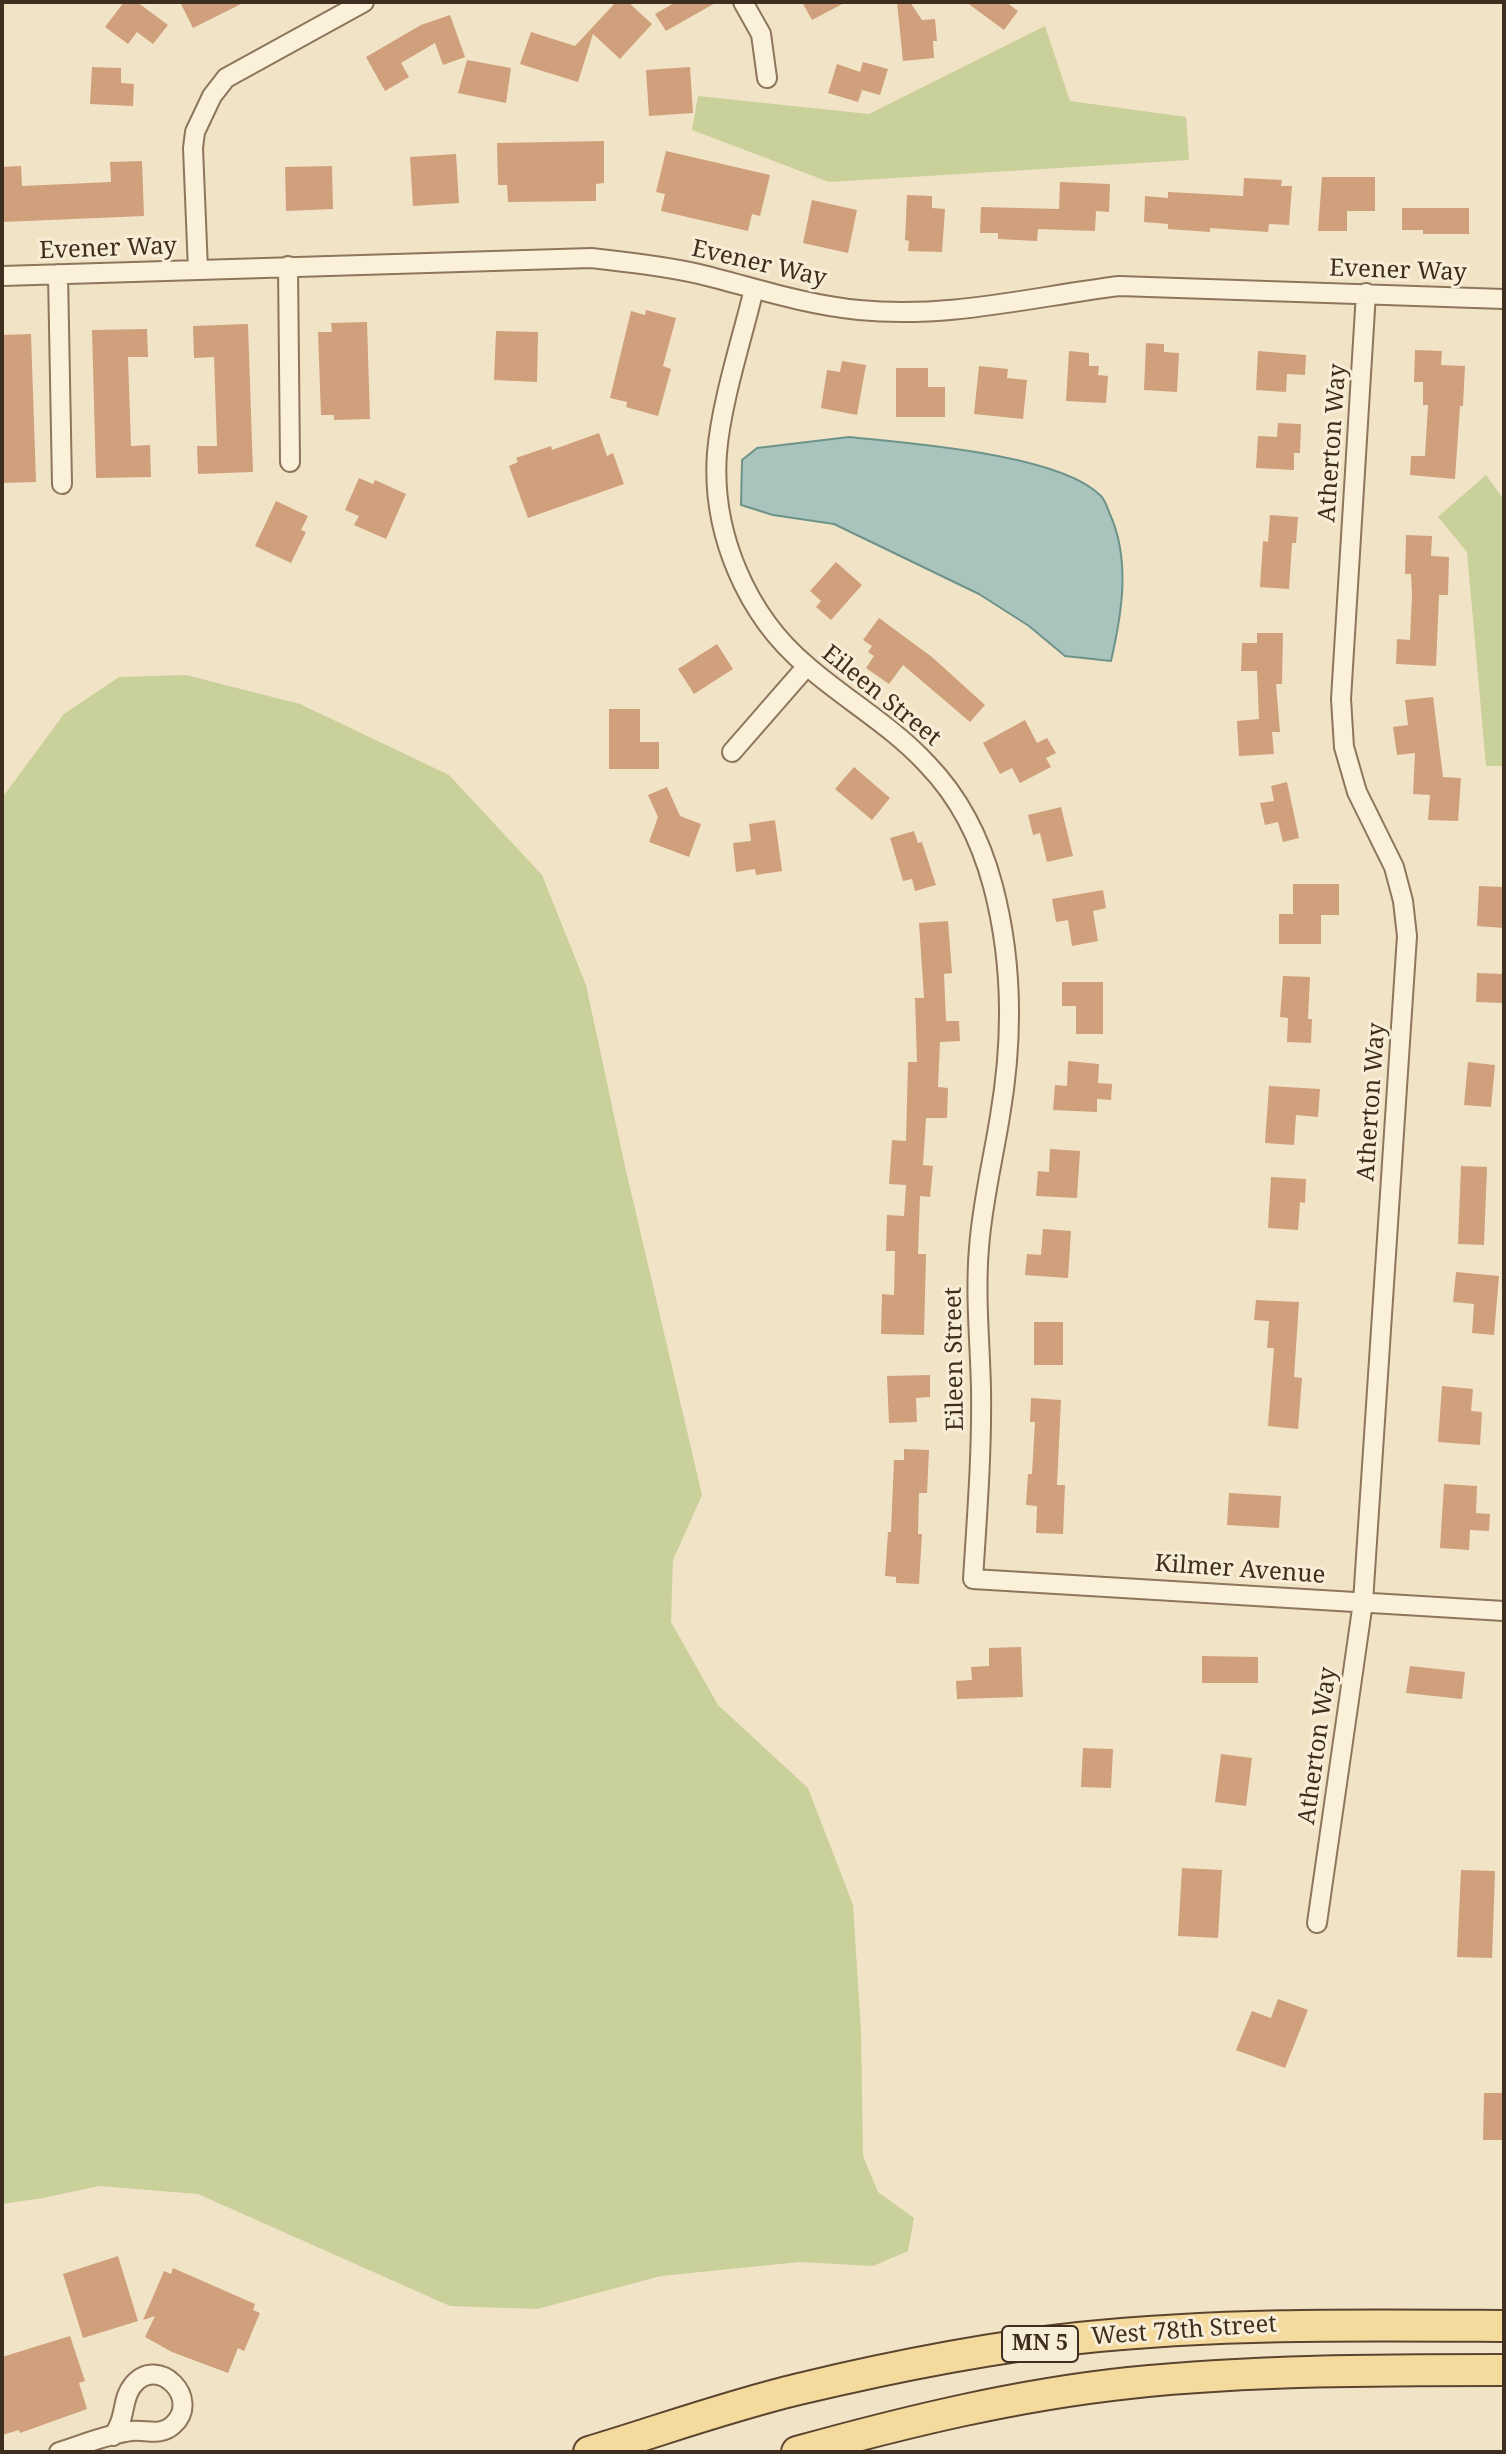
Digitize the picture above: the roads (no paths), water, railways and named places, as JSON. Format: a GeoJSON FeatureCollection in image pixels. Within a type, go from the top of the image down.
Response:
{"type":"FeatureCollection","features":[{"type":"Feature","properties":{"kind":"main road","name":"West 78th Street"},"geometry":{"type":"LineString","coordinates":[[589,2452],[797,2390],[945,2358],[1077,2338],[1282,2325],[1504,2326]]}},
{"type":"Feature","properties":{"kind":"main road","name":"West 78th Street"},"geometry":{"type":"LineString","coordinates":[[797,2452],[894,2425],[1020,2399],[1128,2383],[1331,2370],[1504,2370]]}},
{"type":"Feature","properties":{"kind":"street"},"geometry":{"type":"LineString","coordinates":[[198,270],[193,148],[201,116],[212,96],[226,78],[364,2]]}},
{"type":"Feature","properties":{"kind":"street"},"geometry":{"type":"LineString","coordinates":[[743,2],[761,34],[767,78]]}},
{"type":"Feature","properties":{"kind":"street","name":"Evener Way"},"geometry":{"type":"LineString","coordinates":[[2,276],[591,258],[646,264],[858,310],[919,313],[979,309],[1119,286],[1504,299]]}},
{"type":"Feature","properties":{"kind":"street"},"geometry":{"type":"LineString","coordinates":[[288,266],[290,462]]}},
{"type":"Feature","properties":{"kind":"street"},"geometry":{"type":"LineString","coordinates":[[58,274],[62,484]]}},
{"type":"Feature","properties":{"kind":"street","name":"Eileen Street"},"geometry":{"type":"LineString","coordinates":[[754,289],[717,454],[719,497],[739,579],[761,615],[787,648],[893,732],[928,764],[957,800],[979,841],[993,884],[1006,943],[1010,1000],[1008,1057],[979,1246],[977,1301],[981,1440],[973,1579]]}},
{"type":"Feature","properties":{"kind":"street","name":"Atherton Way"},"geometry":{"type":"LineString","coordinates":[[1317,1923],[1363,1602],[1407,936],[1403,901],[1394,867],[1357,792],[1344,747],[1341,699],[1366,293]]}},
{"type":"Feature","properties":{"kind":"street"},"geometry":{"type":"LineString","coordinates":[[732,752],[807,666]]}},
{"type":"Feature","properties":{"kind":"street","name":"Kilmer Avenue"},"geometry":{"type":"LineString","coordinates":[[973,1579],[1504,1611]]}},
{"type":"Feature","properties":{"kind":"street"},"geometry":{"type":"LineString","coordinates":[[59,2452],[113,2436]]}},
{"type":"Feature","properties":{"kind":"water"},"geometry":{"type":"Polygon","coordinates":[[[849,437],[944,447],[1019,460],[1081,482],[1101,496],[1116,530],[1122,567],[1121,605],[1111,661],[1065,656],[1029,626],[979,594],[834,524],[773,515],[741,505],[742,460],[757,448],[849,437]]]}}]}
